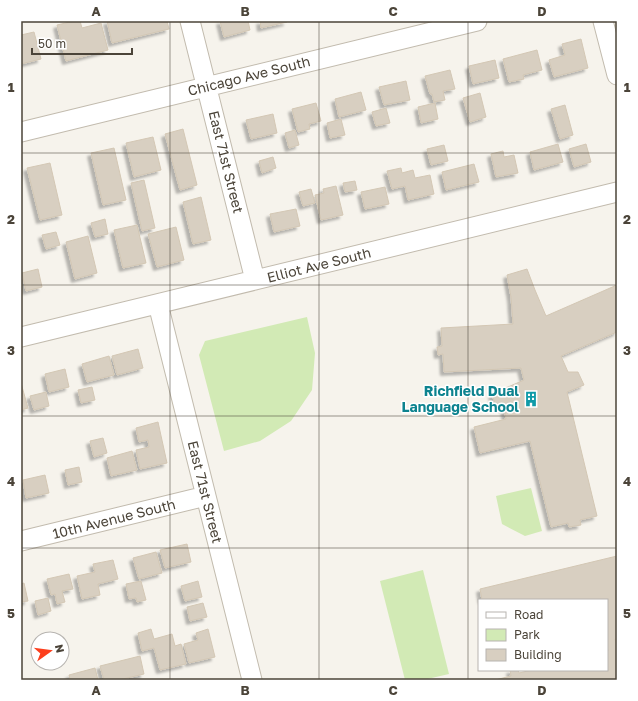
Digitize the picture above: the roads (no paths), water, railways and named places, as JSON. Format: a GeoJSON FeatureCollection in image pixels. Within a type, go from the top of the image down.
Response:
{"type":"FeatureCollection","features":[{"type":"Feature","properties":{"kind":"street","name":"East 71st Street"},"geometry":{"type":"LineString","coordinates":[[190,21],[255,280]]}},
{"type":"Feature","properties":{"kind":"street","name":"Chicago Ave South"},"geometry":{"type":"LineString","coordinates":[[21,132],[477,21]]}},
{"type":"Feature","properties":{"kind":"street"},"geometry":{"type":"LineString","coordinates":[[603,21],[617,74]]}},
{"type":"Feature","properties":{"kind":"street","name":"Elliot Ave South"},"geometry":{"type":"LineString","coordinates":[[21,337],[617,192]]}},
{"type":"Feature","properties":{"kind":"street","name":"East 71st Street"},"geometry":{"type":"LineString","coordinates":[[158,304],[252,680]]}},
{"type":"Feature","properties":{"kind":"street","name":"10th Avenue South"},"geometry":{"type":"LineString","coordinates":[[21,541],[206,496]]}},
{"type":"Feature","properties":{"kind":"place","name":"Richfield Dual Language School"},"geometry":{"type":"Point","coordinates":[531,399]}}]}
